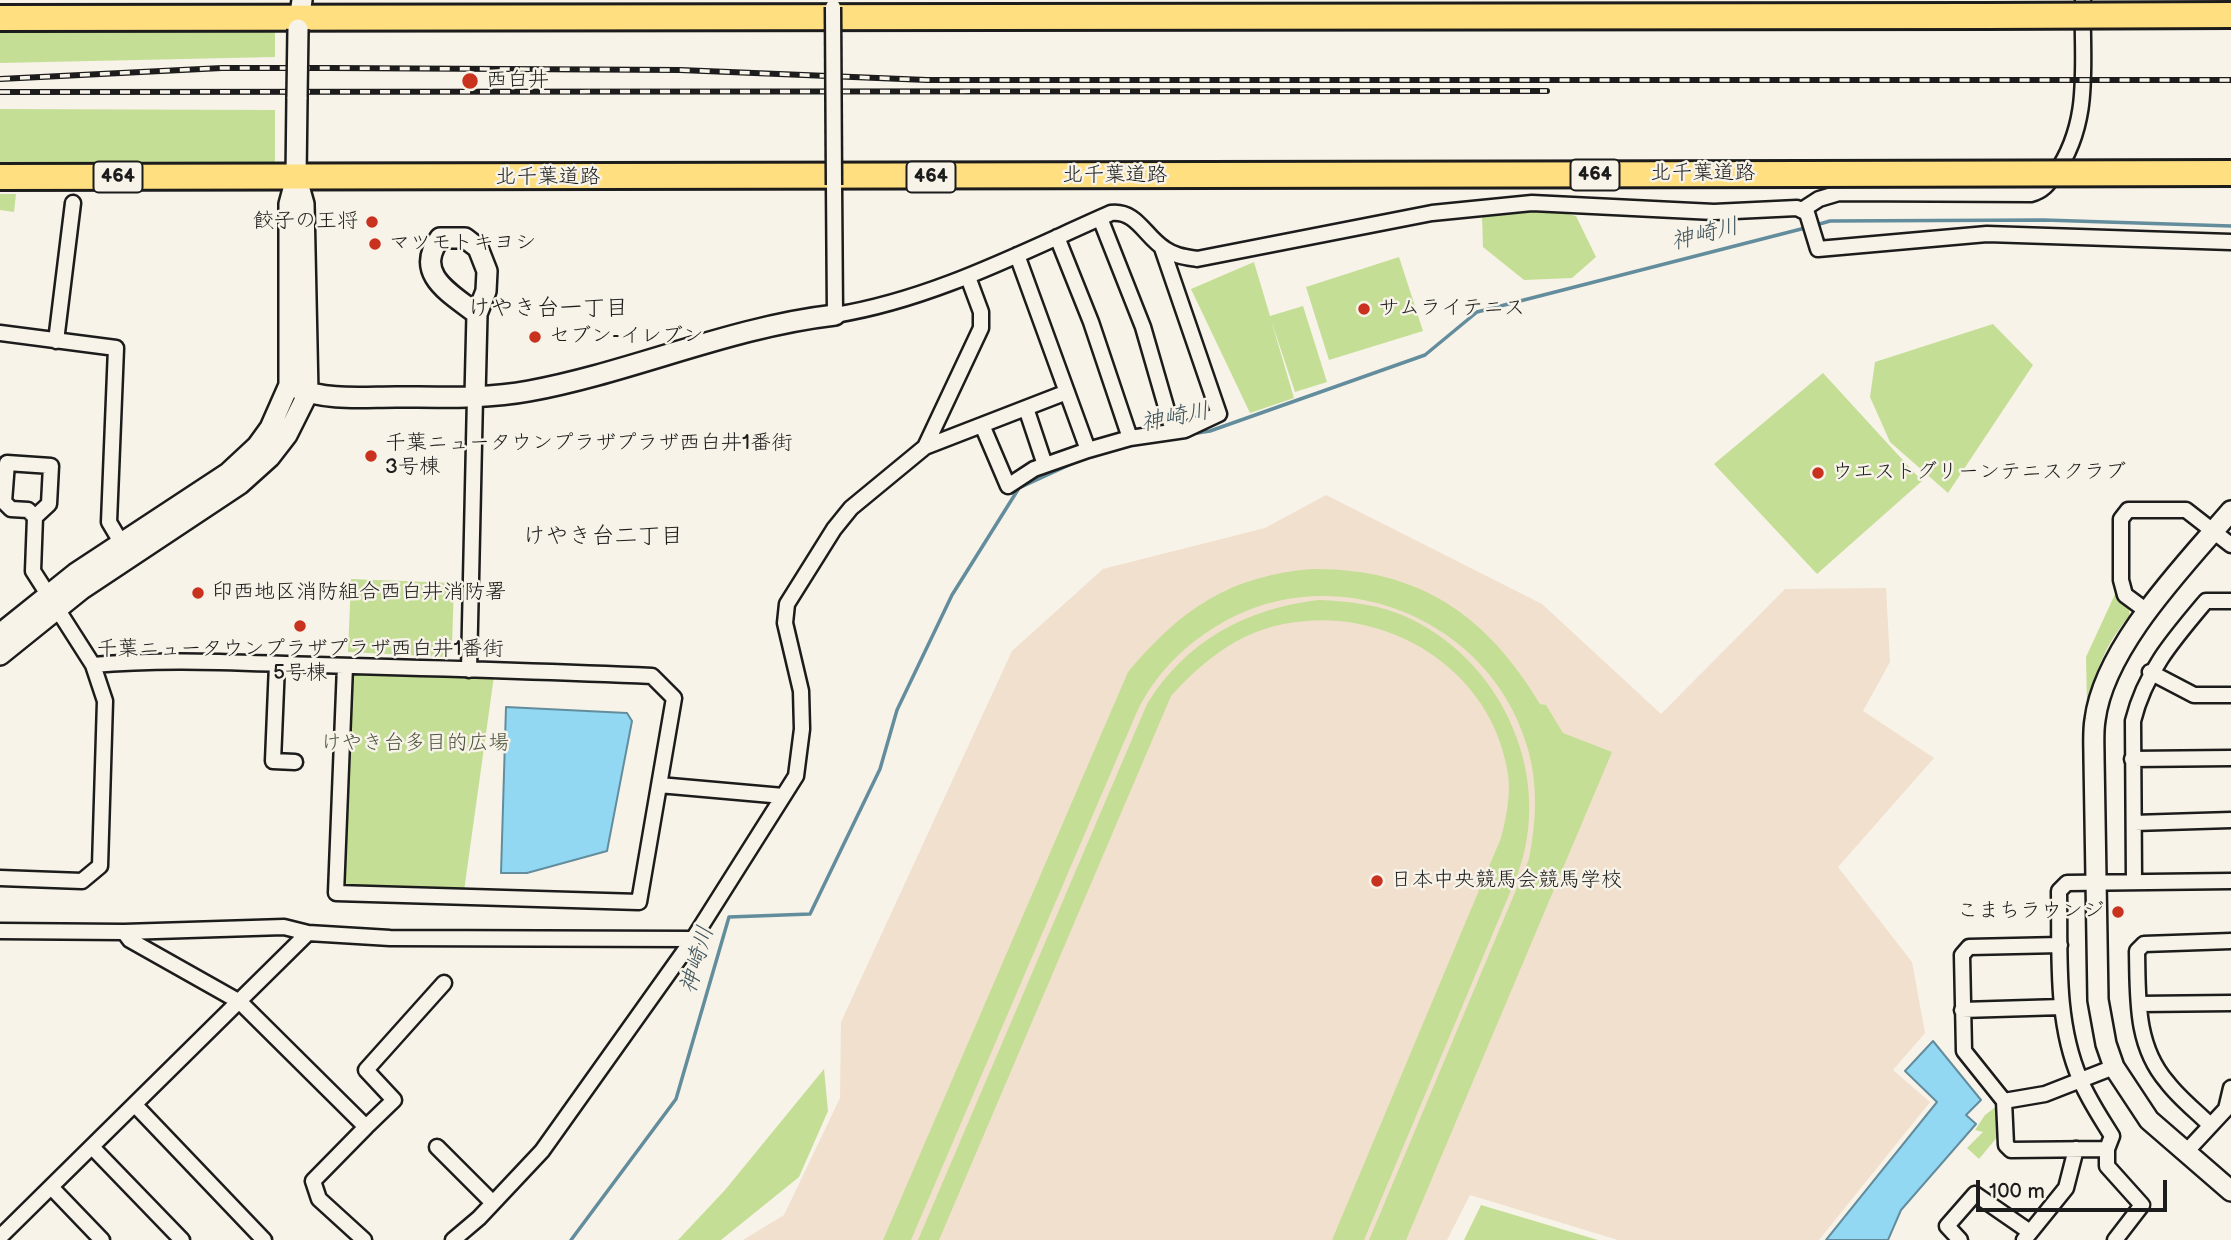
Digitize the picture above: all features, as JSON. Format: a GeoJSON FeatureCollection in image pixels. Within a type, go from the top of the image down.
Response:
{"type":"FeatureCollection","features":[{"type":"Feature","properties":{"kind":"highway"},"geometry":{"type":"LineString","coordinates":[[0,18],[297,12],[2231,15]]}},
{"type":"Feature","properties":{"kind":"highway","name":"北千葉道路"},"geometry":{"type":"LineString","coordinates":[[0,177],[296,172],[2231,173]]}},
{"type":"Feature","properties":{"kind":"street"},"geometry":{"type":"LineString","coordinates":[[1805,214],[1819,199],[1839,194],[2031,194],[2044,190],[2062,165],[2080,124],[2083,0]]}},
{"type":"Feature","properties":{"kind":"street"},"geometry":{"type":"LineString","coordinates":[[833,4],[835,315]]}},
{"type":"Feature","properties":{"kind":"street"},"geometry":{"type":"LineString","coordinates":[[0,655],[52,604],[122,544],[241,463],[270,428],[289,385],[289,204],[296,172],[297,12]]}},
{"type":"Feature","properties":{"kind":"street"},"geometry":{"type":"LineString","coordinates":[[0,634],[82,589],[253,474],[287,435],[308,393],[304,204],[296,172]]}},
{"type":"Feature","properties":{"kind":"street"},"geometry":{"type":"LineString","coordinates":[[56,341],[73,203]]}},
{"type":"Feature","properties":{"kind":"street"},"geometry":{"type":"LineString","coordinates":[[289,385],[308,393],[341,397],[475,397],[529,391],[739,335],[882,307],[968,277],[1100,218],[1122,212],[1131,216],[1162,248],[1177,256],[1197,259],[1432,213],[1532,203],[1714,212],[1797,208],[1805,214],[1818,249],[1987,234],[2231,242]]}},
{"type":"Feature","properties":{"kind":"street"},"geometry":{"type":"LineString","coordinates":[[1100,218],[1143,327],[1174,431]]}},
{"type":"Feature","properties":{"kind":"street"},"geometry":{"type":"LineString","coordinates":[[1057,237],[1091,322],[1130,438]]}},
{"type":"Feature","properties":{"kind":"street"},"geometry":{"type":"LineString","coordinates":[[982,425],[1008,486],[1045,465],[1087,450],[1130,438],[1185,430],[1219,414],[1162,248]]}},
{"type":"Feature","properties":{"kind":"street"},"geometry":{"type":"LineString","coordinates":[[1017,255],[1087,450]]}},
{"type":"Feature","properties":{"kind":"street"},"geometry":{"type":"LineString","coordinates":[[925,447],[981,328],[981,312],[968,277]]}},
{"type":"Feature","properties":{"kind":"street"},"geometry":{"type":"LineString","coordinates":[[469,670],[477,314]]}},
{"type":"Feature","properties":{"kind":"street"},"geometry":{"type":"LineString","coordinates":[[0,332],[116,348],[109,522],[122,544]]}},
{"type":"Feature","properties":{"kind":"street"},"geometry":{"type":"LineString","coordinates":[[453,1240],[494,1203],[542,1151],[693,939],[796,776],[803,729],[801,691],[785,623],[787,604],[794,588],[843,518],[925,447],[1067,392]]}},
{"type":"Feature","properties":{"kind":"street"},"geometry":{"type":"LineString","coordinates":[[1026,408],[1045,465]]}},
{"type":"Feature","properties":{"kind":"street"},"geometry":{"type":"LineString","coordinates":[[0,878],[82,881],[100,866],[105,701],[93,665],[33,571],[35,517],[48,504],[51,466],[7,463],[4,502],[11,509],[28,510],[35,517]]}},
{"type":"Feature","properties":{"kind":"street"},"geometry":{"type":"LineString","coordinates":[[2148,612],[2125,595],[2121,580],[2121,519],[2129,510],[2186,510],[2231,545]]}},
{"type":"Feature","properties":{"kind":"street"},"geometry":{"type":"LineString","coordinates":[[2231,510],[2119,651],[2104,686],[2095,720],[2098,1000],[2103,1033],[2114,1067],[2149,1120],[2231,1191]]}},
{"type":"Feature","properties":{"kind":"street"},"geometry":{"type":"LineString","coordinates":[[2134,882],[2133,721],[2150,672],[2206,601],[2231,601]]}},
{"type":"Feature","properties":{"kind":"street"},"geometry":{"type":"LineString","coordinates":[[93,665],[148,660],[345,666],[652,676],[674,698],[639,902],[336,893],[345,666]]}},
{"type":"Feature","properties":{"kind":"street"},"geometry":{"type":"LineString","coordinates":[[278,664],[273,761],[295,762]]}},
{"type":"Feature","properties":{"kind":"street"},"geometry":{"type":"LineString","coordinates":[[2150,672],[2194,695],[2231,695]]}},
{"type":"Feature","properties":{"kind":"street"},"geometry":{"type":"LineString","coordinates":[[2132,759],[2231,758]]}},
{"type":"Feature","properties":{"kind":"street"},"geometry":{"type":"LineString","coordinates":[[659,785],[783,796]]}},
{"type":"Feature","properties":{"kind":"street"},"geometry":{"type":"LineString","coordinates":[[2134,822],[2231,820]]}},
{"type":"Feature","properties":{"kind":"street"},"geometry":{"type":"LineString","coordinates":[[2115,1240],[2142,1205],[2107,1166],[2107,1149],[2112,1136],[2080,1080],[2068,1044],[2062,1007],[2059,891],[2067,883],[2231,881]]}},
{"type":"Feature","properties":{"kind":"street"},"geometry":{"type":"LineString","coordinates":[[0,931],[124,932],[284,927],[309,933],[462,939],[533,936],[693,939]]}},
{"type":"Feature","properties":{"kind":"street"},"geometry":{"type":"LineString","coordinates":[[124,932],[130,940],[240,1002],[366,1127]]}},
{"type":"Feature","properties":{"kind":"street"},"geometry":{"type":"LineString","coordinates":[[4,1237],[309,933]]}},
{"type":"Feature","properties":{"kind":"street"},"geometry":{"type":"LineString","coordinates":[[2210,1125],[2166,1082],[2149,1055],[2141,1030],[2137,951],[2144,944],[2231,941]]}},
{"type":"Feature","properties":{"kind":"street"},"geometry":{"type":"LineString","coordinates":[[2060,944],[1969,947],[1962,955],[1964,1051],[2004,1101],[2006,1145],[2011,1150],[2107,1149]]}},
{"type":"Feature","properties":{"kind":"street"},"geometry":{"type":"LineString","coordinates":[[364,1240],[319,1199],[313,1181],[394,1100],[366,1070],[444,983]]}},
{"type":"Feature","properties":{"kind":"street"},"geometry":{"type":"LineString","coordinates":[[2139,1004],[2231,1003]]}},
{"type":"Feature","properties":{"kind":"street"},"geometry":{"type":"LineString","coordinates":[[1962,1010],[2062,1007]]}},
{"type":"Feature","properties":{"kind":"street"},"geometry":{"type":"LineString","coordinates":[[2004,1101],[2045,1094],[2114,1067]]}},
{"type":"Feature","properties":{"kind":"street"},"geometry":{"type":"LineString","coordinates":[[2186,1152],[2226,1109],[2231,1088]]}},
{"type":"Feature","properties":{"kind":"street"},"geometry":{"type":"LineString","coordinates":[[136,1106],[264,1240]]}},
{"type":"Feature","properties":{"kind":"street"},"geometry":{"type":"LineString","coordinates":[[437,1147],[494,1203]]}},
{"type":"Feature","properties":{"kind":"street"},"geometry":{"type":"LineString","coordinates":[[93,1148],[182,1240]]}},
{"type":"Feature","properties":{"kind":"street"},"geometry":{"type":"LineString","coordinates":[[1960,1240],[1947,1226],[1975,1194],[2027,1236],[2066,1188],[2076,1149]]}},
{"type":"Feature","properties":{"kind":"street"},"geometry":{"type":"LineString","coordinates":[[52,1188],[102,1240]]}},
{"type":"Feature","properties":{"kind":"shaded area","name":"日本中央競馬会競馬学校"},"geometry":{"type":"Polygon","coordinates":[[[1326,495],[1542,604],[1661,714],[1785,589],[1886,588],[1890,662],[1863,711],[1934,758],[1838,867],[1912,962],[1925,1033],[1893,1070],[1930,1102],[1819,1240],[1618,1240],[1470,1195],[1447,1240],[743,1240],[784,1215],[840,1098],[841,1022],[1012,651],[1103,569],[1265,528],[1326,495]]]}},
{"type":"Feature","properties":{"kind":"green space"},"geometry":{"type":"Polygon","coordinates":[[[267,27],[275,33],[275,57],[0,63],[0,28],[267,27]]]}},
{"type":"Feature","properties":{"kind":"green space"},"geometry":{"type":"Polygon","coordinates":[[[0,109],[275,110],[275,161],[270,165],[0,165],[0,109]]]}},
{"type":"Feature","properties":{"kind":"green space"},"geometry":{"type":"Polygon","coordinates":[[[0,194],[16,194],[14,212],[0,210],[0,194]]]}},
{"type":"Feature","properties":{"kind":"green space"},"geometry":{"type":"Polygon","coordinates":[[[1533,206],[1576,216],[1596,257],[1572,278],[1524,280],[1483,247],[1482,216],[1533,206]]]}},
{"type":"Feature","properties":{"kind":"green space","name":"サムライテニス"},"geometry":{"type":"Polygon","coordinates":[[[1399,257],[1423,331],[1329,360],[1306,287],[1399,257]]]}},
{"type":"Feature","properties":{"kind":"green space"},"geometry":{"type":"Polygon","coordinates":[[[1254,262],[1270,316],[1303,306],[1327,382],[1295,392],[1271,320],[1294,398],[1250,413],[1191,289],[1254,262]]]}},
{"type":"Feature","properties":{"kind":"green space"},"geometry":{"type":"Polygon","coordinates":[[[1993,324],[2033,365],[1948,493],[1890,442],[1870,397],[1875,362],[1993,324]]]}},
{"type":"Feature","properties":{"kind":"green space","name":"ウエストグリーンテニスクラブ"},"geometry":{"type":"Polygon","coordinates":[[[1823,373],[1922,481],[1817,574],[1714,464],[1823,373]]]}},
{"type":"Feature","properties":{"kind":"green space"},"geometry":{"type":"Polygon","coordinates":[[[1312,569],[1350,571],[1385,577],[1446,602],[1472,621],[1496,645],[1519,672],[1540,704],[1546,705],[1563,733],[1612,752],[1406,1240],[1369,1240],[1529,859],[1534,819],[1534,779],[1529,753],[1512,709],[1486,671],[1453,640],[1414,616],[1371,602],[1327,596],[1281,600],[1221,623],[1191,644],[1154,683],[1136,714],[911,1240],[883,1240],[1128,672],[1167,630],[1209,600],[1256,579],[1312,569]]]}},
{"type":"Feature","properties":{"kind":"green space"},"geometry":{"type":"Polygon","coordinates":[[[351,579],[454,583],[452,645],[445,657],[348,652],[351,579]]]}},
{"type":"Feature","properties":{"kind":"green space"},"geometry":{"type":"Polygon","coordinates":[[[2116,592],[2128,606],[2130,616],[2114,636],[2103,657],[2087,705],[2086,657],[2116,592]]]}},
{"type":"Feature","properties":{"kind":"green space"},"geometry":{"type":"Polygon","coordinates":[[[1318,600],[1366,605],[1400,614],[1444,639],[1472,665],[1496,695],[1513,728],[1525,764],[1529,801],[1527,839],[1517,876],[1364,1240],[1332,1240],[1501,838],[1508,806],[1509,782],[1497,735],[1479,701],[1453,672],[1422,648],[1387,632],[1350,622],[1310,620],[1271,627],[1242,638],[1216,654],[1171,696],[939,1240],[918,1240],[1147,704],[1180,662],[1220,632],[1266,611],[1318,600]]]}},
{"type":"Feature","properties":{"kind":"green space","name":"けやき台多目的広場"},"geometry":{"type":"Polygon","coordinates":[[[357,671],[494,676],[464,891],[348,886],[342,879],[349,678],[357,671]]]}},
{"type":"Feature","properties":{"kind":"green space"},"geometry":{"type":"Polygon","coordinates":[[[824,1069],[828,1111],[799,1177],[721,1240],[678,1240],[725,1190],[824,1069]]]}},
{"type":"Feature","properties":{"kind":"green space"},"geometry":{"type":"Polygon","coordinates":[[[1998,1105],[1999,1135],[1979,1159],[1967,1148],[1983,1132],[1975,1130],[1985,1115],[1998,1105]]]}},
{"type":"Feature","properties":{"kind":"green space"},"geometry":{"type":"Polygon","coordinates":[[[1481,1205],[1598,1240],[1464,1240],[1481,1205]]]}},
{"type":"Feature","properties":{"kind":"water"},"geometry":{"type":"Polygon","coordinates":[[[506,707],[627,713],[632,721],[607,851],[527,873],[501,873],[506,707]]]}},
{"type":"Feature","properties":{"kind":"water"},"geometry":{"type":"Polygon","coordinates":[[[1933,1041],[1981,1100],[1966,1115],[1976,1124],[1901,1210],[1888,1240],[1826,1240],[1937,1102],[1905,1071],[1933,1041]]]}},
{"type":"Feature","properties":{"kind":"waterway","name":"神崎川"},"geometry":{"type":"LineString","coordinates":[[1816,225],[1830,221],[2044,220],[2231,226]]}},
{"type":"Feature","properties":{"kind":"waterway","name":"神崎川"},"geometry":{"type":"LineString","coordinates":[[1191,434],[1210,431],[1425,355],[1477,312],[1809,227]]}},
{"type":"Feature","properties":{"kind":"waterway","name":"神崎川"},"geometry":{"type":"LineString","coordinates":[[571,1240],[676,1099],[729,917],[810,914],[880,769],[897,710],[952,595],[1019,488],[1082,459]]}},
{"type":"Feature","properties":{"kind":"railway"},"geometry":{"type":"LineString","coordinates":[[0,79],[222,68],[329,68],[680,70],[927,80],[2231,80]]}},
{"type":"Feature","properties":{"kind":"railway"},"geometry":{"type":"LineString","coordinates":[[0,92],[1547,91]]}},
{"type":"Feature","properties":{"kind":"place","name":"西白井"},"geometry":{"type":"Point","coordinates":[470,81]}},
{"type":"Feature","properties":{"kind":"place","name":"餃子の王将"},"geometry":{"type":"Point","coordinates":[372,222]}},
{"type":"Feature","properties":{"kind":"place","name":"マツモトキヨシ"},"geometry":{"type":"Point","coordinates":[375,244]}},
{"type":"Feature","properties":{"kind":"place","name":"サムライテニス"},"geometry":{"type":"Point","coordinates":[1364,309]}},
{"type":"Feature","properties":{"kind":"place","name":"セブン-イレブン"},"geometry":{"type":"Point","coordinates":[535,337]}},
{"type":"Feature","properties":{"kind":"place","name":"千葉ニュータウンプラザプラザ西白井1番街 3号棟"},"geometry":{"type":"Point","coordinates":[371,456]}},
{"type":"Feature","properties":{"kind":"place","name":"ウエストグリーンテニスクラブ"},"geometry":{"type":"Point","coordinates":[1818,473]}},
{"type":"Feature","properties":{"kind":"place","name":"印西地区消防組合西白井消防署"},"geometry":{"type":"Point","coordinates":[198,593]}},
{"type":"Feature","properties":{"kind":"place","name":"千葉ニュータウンプラザプラザ西白井1番街 5号棟"},"geometry":{"type":"Point","coordinates":[300,626]}},
{"type":"Feature","properties":{"kind":"place","name":"日本中央競馬会競馬学校"},"geometry":{"type":"Point","coordinates":[1377,881]}},
{"type":"Feature","properties":{"kind":"place","name":"こまちラウンジ"},"geometry":{"type":"Point","coordinates":[2118,912]}},
{"type":"Feature","properties":{"kind":"district","name":"けやき台一丁目"},"geometry":{"type":"Point","coordinates":[548,309]}},
{"type":"Feature","properties":{"kind":"district","name":"けやき台二丁目"},"geometry":{"type":"Point","coordinates":[603,537]}}]}
